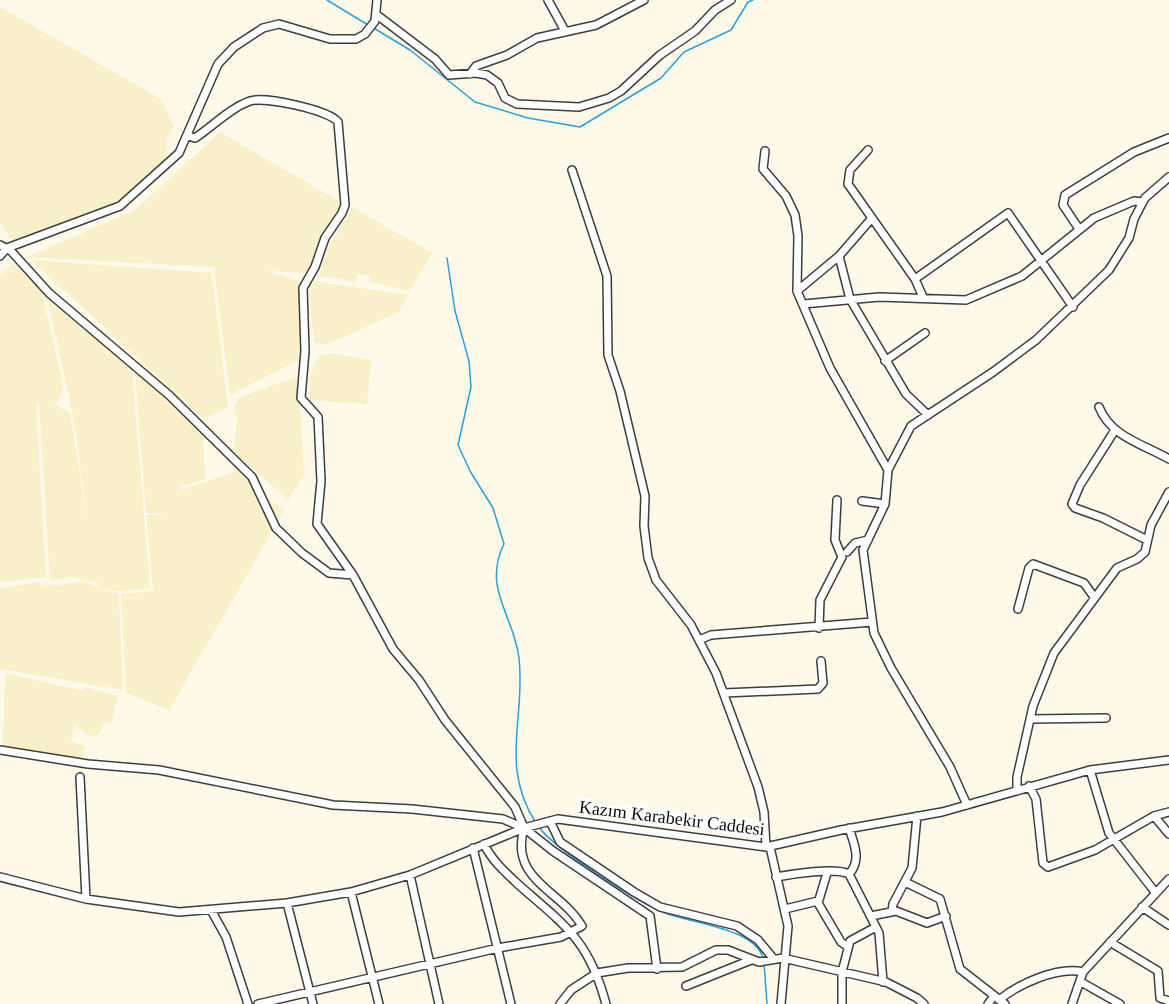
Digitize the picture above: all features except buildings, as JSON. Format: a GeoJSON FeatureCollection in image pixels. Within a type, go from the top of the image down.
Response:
{"type":"FeatureCollection","features":[{"type":"Feature","properties":{"kind":"street"},"geometry":{"type":"LineString","coordinates":[[190,137],[194,116],[218,64],[234,47],[262,28],[284,24],[344,40],[360,38],[367,33],[376,18],[377,0]]}},
{"type":"Feature","properties":{"kind":"street"},"geometry":{"type":"LineString","coordinates":[[548,0],[565,31]]}},
{"type":"Feature","properties":{"kind":"street"},"geometry":{"type":"LineString","coordinates":[[470,74],[476,66],[507,55],[537,38],[596,25],[644,0]]}},
{"type":"Feature","properties":{"kind":"street"},"geometry":{"type":"LineString","coordinates":[[376,18],[435,60],[449,75],[480,73],[491,77],[498,83],[505,98],[517,104],[572,107],[605,99],[621,91],[660,55],[690,35],[715,10],[731,0]]}},
{"type":"Feature","properties":{"kind":"street"},"geometry":{"type":"LineString","coordinates":[[0,256],[6,248],[120,206],[179,153],[190,137],[241,105],[261,99],[327,113],[340,125],[345,205],[325,238],[315,267],[303,288],[305,351],[301,398],[318,417],[321,481],[317,524],[353,575],[393,648],[419,680],[445,720],[514,807],[524,828],[519,844],[524,860],[537,881],[579,920],[582,926],[561,937],[498,948],[258,1004]]}},
{"type":"Feature","properties":{"kind":"street"},"geometry":{"type":"LineString","coordinates":[[1079,229],[1063,205],[1065,195],[1134,152],[1169,138]]}},
{"type":"Feature","properties":{"kind":"street"},"geometry":{"type":"LineString","coordinates":[[868,150],[850,170],[847,179],[849,187],[915,279],[923,297]]}},
{"type":"Feature","properties":{"kind":"street"},"geometry":{"type":"LineString","coordinates":[[765,151],[763,169],[786,196],[796,222],[797,291],[830,368],[888,470]]}},
{"type":"Feature","properties":{"kind":"street"},"geometry":{"type":"LineString","coordinates":[[572,170],[607,276],[608,355],[620,391],[645,496],[644,526],[648,558],[656,580],[686,617],[699,640],[724,693],[761,797],[768,847],[785,909],[788,933],[783,958],[781,1004]]}},
{"type":"Feature","properties":{"kind":"street"},"geometry":{"type":"LineString","coordinates":[[967,805],[950,767],[878,645],[872,622],[870,589],[863,555],[885,504],[888,470],[911,426],[1007,362],[1073,307],[1118,258],[1129,238],[1142,202],[1169,177]]}},
{"type":"Feature","properties":{"kind":"street"},"geometry":{"type":"LineString","coordinates":[[804,304],[923,297],[966,300],[1013,280],[1042,261],[1079,229],[1109,212],[1134,201],[1142,202]]}},
{"type":"Feature","properties":{"kind":"street"},"geometry":{"type":"LineString","coordinates":[[915,279],[1008,213],[1073,307]]}},
{"type":"Feature","properties":{"kind":"street"},"geometry":{"type":"LineString","coordinates":[[797,291],[839,256],[872,218]]}},
{"type":"Feature","properties":{"kind":"street"},"geometry":{"type":"LineString","coordinates":[[6,248],[41,286],[169,395],[252,477],[276,528],[302,553],[329,573],[353,575]]}},
{"type":"Feature","properties":{"kind":"street"},"geometry":{"type":"LineString","coordinates":[[839,256],[850,300],[910,399],[928,415]]}},
{"type":"Feature","properties":{"kind":"street"},"geometry":{"type":"LineString","coordinates":[[885,361],[925,333]]}},
{"type":"Feature","properties":{"kind":"street"},"geometry":{"type":"LineString","coordinates":[[1099,407],[1104,418],[1115,430],[1169,459]]}},
{"type":"Feature","properties":{"kind":"street"},"geometry":{"type":"LineString","coordinates":[[1115,430],[1077,490],[1072,504],[1076,508],[1147,540]]}},
{"type":"Feature","properties":{"kind":"street"},"geometry":{"type":"LineString","coordinates":[[1017,791],[1017,777],[1030,719],[1054,653],[1117,568],[1143,554],[1169,492]]}},
{"type":"Feature","properties":{"kind":"street"},"geometry":{"type":"LineString","coordinates":[[837,500],[835,540],[844,552],[863,555]]}},
{"type":"Feature","properties":{"kind":"street"},"geometry":{"type":"LineString","coordinates":[[862,501],[885,504]]}},
{"type":"Feature","properties":{"kind":"street"},"geometry":{"type":"LineString","coordinates":[[819,628],[820,600],[844,552],[855,543],[868,540]]}},
{"type":"Feature","properties":{"kind":"street"},"geometry":{"type":"LineString","coordinates":[[1018,609],[1029,568],[1033,564],[1084,584],[1094,597]]}},
{"type":"Feature","properties":{"kind":"street"},"geometry":{"type":"LineString","coordinates":[[699,640],[711,635],[872,622]]}},
{"type":"Feature","properties":{"kind":"street"},"geometry":{"type":"LineString","coordinates":[[724,693],[818,689],[823,683],[821,661]]}},
{"type":"Feature","properties":{"kind":"street"},"geometry":{"type":"LineString","coordinates":[[1030,719],[1106,718]]}},
{"type":"Feature","properties":{"kind":"street"},"geometry":{"type":"LineString","coordinates":[[0,750],[88,764],[159,770],[333,805],[412,809],[503,819],[524,828],[553,851],[650,916],[657,969]]}},
{"type":"Feature","properties":{"kind":"street","name":"Kazım Karabekir Caddesi"},"geometry":{"type":"LineString","coordinates":[[0,877],[86,899],[179,912],[287,903],[351,892],[410,874],[524,828],[550,821],[587,821],[768,847],[849,828],[967,805],[1090,770],[1169,760]]}},
{"type":"Feature","properties":{"kind":"street"},"geometry":{"type":"LineString","coordinates":[[1090,770],[1100,811],[1113,838],[1155,892]]}},
{"type":"Feature","properties":{"kind":"street"},"geometry":{"type":"LineString","coordinates":[[80,777],[86,899]]}},
{"type":"Feature","properties":{"kind":"street"},"geometry":{"type":"LineString","coordinates":[[1029,786],[1036,799],[1045,866],[1050,867],[1095,850],[1154,816],[1169,812]]}},
{"type":"Feature","properties":{"kind":"street"},"geometry":{"type":"LineString","coordinates":[[892,911],[893,904],[905,882],[916,846],[917,816]]}},
{"type":"Feature","properties":{"kind":"street"},"geometry":{"type":"LineString","coordinates":[[1154,816],[1169,834]]}},
{"type":"Feature","properties":{"kind":"street"},"geometry":{"type":"LineString","coordinates":[[550,821],[560,842],[634,892],[660,907],[737,926],[758,940],[770,960]]}},
{"type":"Feature","properties":{"kind":"street"},"geometry":{"type":"LineString","coordinates":[[849,828],[857,858],[855,867],[849,874]]}},
{"type":"Feature","properties":{"kind":"street"},"geometry":{"type":"LineString","coordinates":[[484,844],[489,855],[501,868],[571,931],[597,973],[606,1004]]}},
{"type":"Feature","properties":{"kind":"street"},"geometry":{"type":"LineString","coordinates":[[473,848],[511,1004]]}},
{"type":"Feature","properties":{"kind":"street"},"geometry":{"type":"LineString","coordinates":[[776,877],[810,871],[827,873],[842,871],[849,874],[876,927],[881,947],[883,982]]}},
{"type":"Feature","properties":{"kind":"street"},"geometry":{"type":"LineString","coordinates":[[827,873],[818,901],[841,942],[848,947]]}},
{"type":"Feature","properties":{"kind":"street"},"geometry":{"type":"LineString","coordinates":[[410,874],[439,1004]]}},
{"type":"Feature","properties":{"kind":"street"},"geometry":{"type":"LineString","coordinates":[[1072,1004],[1083,972],[1169,879]]}},
{"type":"Feature","properties":{"kind":"street"},"geometry":{"type":"LineString","coordinates":[[905,882],[938,897],[946,916],[960,969],[1000,1000]]}},
{"type":"Feature","properties":{"kind":"street"},"geometry":{"type":"LineString","coordinates":[[351,892],[379,1004]]}},
{"type":"Feature","properties":{"kind":"street"},"geometry":{"type":"LineString","coordinates":[[785,909],[818,901]]}},
{"type":"Feature","properties":{"kind":"street"},"geometry":{"type":"LineString","coordinates":[[287,903],[313,1004]]}},
{"type":"Feature","properties":{"kind":"street"},"geometry":{"type":"LineString","coordinates":[[1142,907],[1169,925]]}},
{"type":"Feature","properties":{"kind":"street"},"geometry":{"type":"LineString","coordinates":[[211,910],[226,937],[248,1004]]}},
{"type":"Feature","properties":{"kind":"street"},"geometry":{"type":"LineString","coordinates":[[871,915],[892,911],[927,923],[946,916]]}},
{"type":"Feature","properties":{"kind":"street"},"geometry":{"type":"LineString","coordinates":[[842,1004],[842,972],[848,947],[855,937],[876,927]]}},
{"type":"Feature","properties":{"kind":"street"},"geometry":{"type":"LineString","coordinates":[[1110,942],[1158,972],[1160,998],[1169,1001]]}},
{"type":"Feature","properties":{"kind":"street"},"geometry":{"type":"LineString","coordinates":[[560,1004],[571,990],[597,973],[628,968],[682,967],[716,950],[728,950],[755,961]]}},
{"type":"Feature","properties":{"kind":"street"},"geometry":{"type":"LineString","coordinates":[[686,986],[755,961],[783,958],[892,984],[924,1004]]}},
{"type":"Feature","properties":{"kind":"street"},"geometry":{"type":"LineString","coordinates":[[988,1004],[1000,1000],[1027,982],[1065,972],[1083,972]]}},
{"type":"Feature","properties":{"kind":"street"},"geometry":{"type":"LineString","coordinates":[[1081,982],[1120,1004]]}},
{"type":"Feature","properties":{"kind":"shaded area"},"geometry":{"type":"Polygon","coordinates":[[[0,7],[161,99],[174,126],[167,139],[168,160],[120,204],[13,241],[0,223],[0,7]]]}},
{"type":"Feature","properties":{"kind":"shaded area"},"geometry":{"type":"Polygon","coordinates":[[[220,132],[344,204],[326,230],[308,273],[268,271],[301,282],[303,358],[230,395],[214,267],[27,257],[135,210],[220,132]]]}},
{"type":"Feature","properties":{"kind":"shaded area"},"geometry":{"type":"Polygon","coordinates":[[[352,207],[432,253],[409,291],[371,282],[370,276],[357,274],[356,282],[320,276],[323,257],[352,207]]]}},
{"type":"Feature","properties":{"kind":"shaded area"},"geometry":{"type":"Polygon","coordinates":[[[31,260],[212,273],[228,407],[204,419],[31,260]]]}},
{"type":"Feature","properties":{"kind":"shaded area"},"geometry":{"type":"Polygon","coordinates":[[[13,263],[41,288],[64,389],[57,402],[54,402],[70,414],[89,531],[74,421],[46,292],[132,370],[150,588],[119,591],[104,589],[119,594],[123,690],[0,669],[0,588],[35,583],[52,586],[83,581],[98,587],[97,582],[69,577],[50,581],[39,403],[36,404],[46,577],[0,582],[0,275],[13,263]]]}},
{"type":"Feature","properties":{"kind":"shaded area"},"geometry":{"type":"Polygon","coordinates":[[[314,281],[408,295],[399,312],[326,345],[314,342],[309,294],[314,281]]]}},
{"type":"Feature","properties":{"kind":"shaded area"},"geometry":{"type":"Polygon","coordinates":[[[334,353],[371,360],[367,404],[310,400],[309,380],[315,362],[320,356],[334,353]]]}},
{"type":"Feature","properties":{"kind":"shaded area"},"geometry":{"type":"Polygon","coordinates":[[[135,371],[203,430],[205,479],[182,486],[181,490],[243,469],[270,501],[285,509],[169,710],[126,693],[121,594],[153,591],[146,515],[168,515],[146,513],[135,371]]]}},
{"type":"Feature","properties":{"kind":"shaded area"},"geometry":{"type":"Polygon","coordinates":[[[298,376],[304,474],[288,500],[234,452],[237,420],[233,410],[238,398],[298,376]]]}},
{"type":"Feature","properties":{"kind":"shaded area"},"geometry":{"type":"Polygon","coordinates":[[[5,673],[84,691],[85,687],[118,696],[111,724],[104,722],[99,734],[90,737],[75,725],[71,742],[85,746],[82,759],[3,746],[5,673]]]}},
{"type":"Feature","properties":{"kind":"waterway"},"geometry":{"type":"LineString","coordinates":[[327,0],[368,25]]}},
{"type":"Feature","properties":{"kind":"waterway"},"geometry":{"type":"LineString","coordinates":[[372,27],[410,50],[475,102],[528,118],[580,127],[661,78],[684,52],[731,30],[748,2],[753,0]]}},
{"type":"Feature","properties":{"kind":"waterway"},"geometry":{"type":"LineString","coordinates":[[447,258],[455,311],[469,361],[471,387],[458,445],[470,471],[493,508],[504,544],[498,560],[496,575],[501,602],[519,658],[516,761],[525,802],[536,823]]}},
{"type":"Feature","properties":{"kind":"waterway"},"geometry":{"type":"LineString","coordinates":[[539,827],[578,861],[637,899],[676,917],[735,933],[758,948],[763,958]]}},
{"type":"Feature","properties":{"kind":"waterway"},"geometry":{"type":"LineString","coordinates":[[764,963],[767,1004]]}}]}
